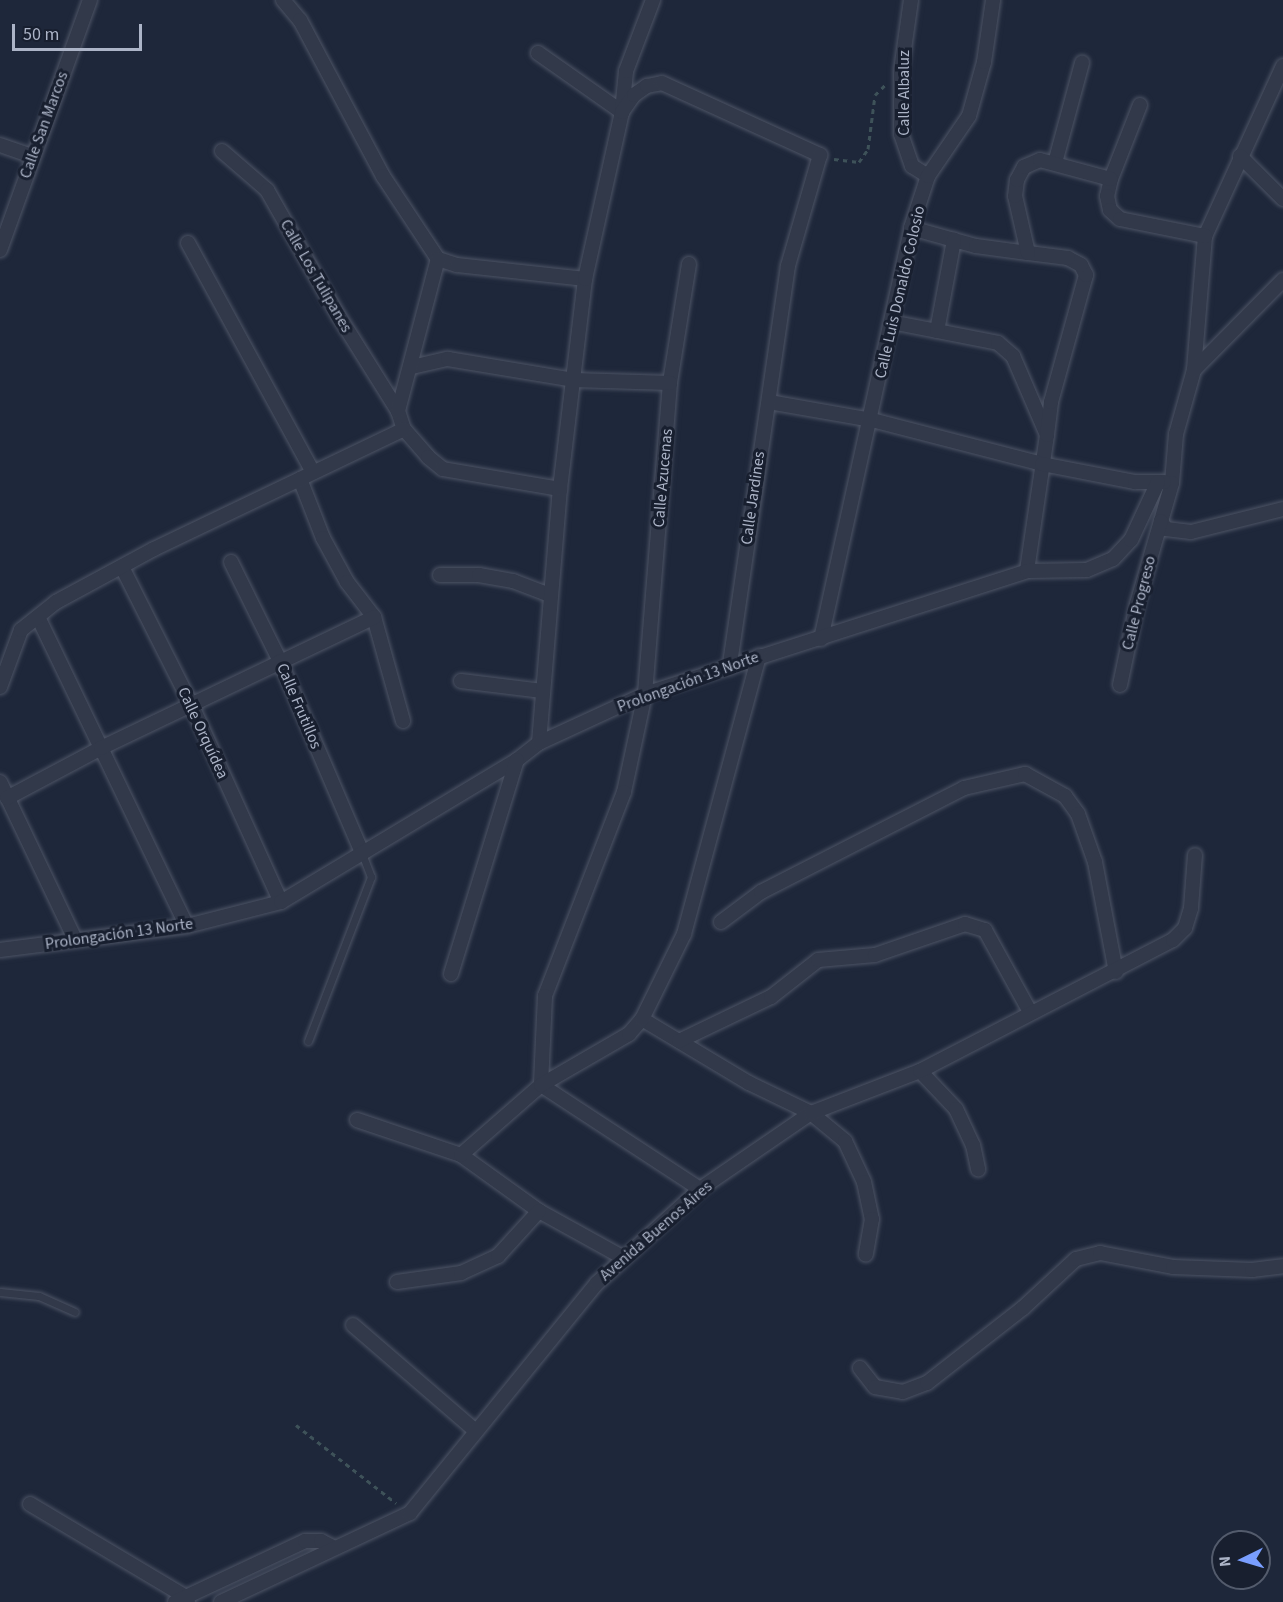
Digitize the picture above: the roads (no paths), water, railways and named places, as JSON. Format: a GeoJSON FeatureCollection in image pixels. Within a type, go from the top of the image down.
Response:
{"type":"FeatureCollection","features":[{"type":"Feature","properties":{"kind":"street","name":"Calle San Marcos"},"geometry":{"type":"LineString","coordinates":[[0,250],[90,0]]}},
{"type":"Feature","properties":{"kind":"street"},"geometry":{"type":"LineString","coordinates":[[283,0],[300,20],[383,176],[438,259],[457,265],[585,279]]}},
{"type":"Feature","properties":{"kind":"street"},"geometry":{"type":"LineString","coordinates":[[539,743],[560,489],[585,279],[622,112],[626,71],[653,0]]}},
{"type":"Feature","properties":{"kind":"street","name":"Calle Albaluz"},"geometry":{"type":"LineString","coordinates":[[910,0],[901,70],[901,134],[912,166],[928,176]]}},
{"type":"Feature","properties":{"kind":"street","name":"Calle Luis Donaldo Colosio"},"geometry":{"type":"LineString","coordinates":[[821,639],[860,451],[872,420],[911,228],[928,176],[969,116],[984,62],[993,0]]}},
{"type":"Feature","properties":{"kind":"street"},"geometry":{"type":"LineString","coordinates":[[538,53],[622,112]]}},
{"type":"Feature","properties":{"kind":"street"},"geometry":{"type":"LineString","coordinates":[[1055,163],[1082,63]]}},
{"type":"Feature","properties":{"kind":"street"},"geometry":{"type":"LineString","coordinates":[[769,402],[872,420],[1042,464],[1165,482],[1175,460],[1176,435],[1194,370],[1205,236],[1283,66]]}},
{"type":"Feature","properties":{"kind":"street","name":"Calle Jardines"},"geometry":{"type":"LineString","coordinates":[[622,112],[634,95],[647,86],[662,83],[820,155],[788,266],[729,668]]}},
{"type":"Feature","properties":{"kind":"street"},"geometry":{"type":"LineString","coordinates":[[1140,105],[1111,178],[1107,196],[1110,210],[1120,219],[1205,236]]}},
{"type":"Feature","properties":{"kind":"street"},"geometry":{"type":"LineString","coordinates":[[0,145],[32,156]]}},
{"type":"Feature","properties":{"kind":"street","name":"Calle Los Tulipanes"},"geometry":{"type":"LineString","coordinates":[[222,151],[267,190],[338,315],[398,411],[404,429]]}},
{"type":"Feature","properties":{"kind":"street"},"geometry":{"type":"LineString","coordinates":[[1240,156],[1283,199]]}},
{"type":"Feature","properties":{"kind":"street"},"geometry":{"type":"LineString","coordinates":[[1028,253],[1015,196],[1017,180],[1024,167],[1040,159],[1111,178]]}},
{"type":"Feature","properties":{"kind":"street"},"geometry":{"type":"LineString","coordinates":[[911,228],[954,240],[1068,258],[1081,265],[1086,275],[1051,402],[1027,571]]}},
{"type":"Feature","properties":{"kind":"street"},"geometry":{"type":"LineString","coordinates":[[937,331],[954,240]]}},
{"type":"Feature","properties":{"kind":"street"},"geometry":{"type":"LineString","coordinates":[[188,243],[313,472]]}},
{"type":"Feature","properties":{"kind":"street"},"geometry":{"type":"LineString","coordinates":[[398,411],[412,367],[438,259]]}},
{"type":"Feature","properties":{"kind":"street","name":"Calle Azucenas"},"geometry":{"type":"LineString","coordinates":[[541,1085],[545,996],[624,792],[645,694],[670,383],[688,264]]}},
{"type":"Feature","properties":{"kind":"street"},"geometry":{"type":"LineString","coordinates":[[1194,370],[1283,280]]}},
{"type":"Feature","properties":{"kind":"street"},"geometry":{"type":"LineString","coordinates":[[891,322],[998,343],[1013,356],[1047,435]]}},
{"type":"Feature","properties":{"kind":"street"},"geometry":{"type":"LineString","coordinates":[[412,367],[448,360],[573,380],[670,383]]}},
{"type":"Feature","properties":{"kind":"street"},"geometry":{"type":"LineString","coordinates":[[0,687],[21,630],[56,602],[313,472],[404,429],[443,469],[560,489]]}},
{"type":"Feature","properties":{"kind":"street"},"geometry":{"type":"LineString","coordinates":[[300,479],[323,538],[347,582],[374,617],[403,721]]}},
{"type":"Feature","properties":{"kind":"street","name":"Prolongación 13 Norte"},"geometry":{"type":"LineString","coordinates":[[0,950],[187,926],[281,902],[517,760],[539,743],[645,694],[1027,571],[1087,570],[1113,559],[1131,540],[1165,482]]}},
{"type":"Feature","properties":{"kind":"street","name":"Calle Progreso"},"geometry":{"type":"LineString","coordinates":[[1120,686],[1137,604],[1161,521],[1165,482]]}},
{"type":"Feature","properties":{"kind":"street"},"geometry":{"type":"LineString","coordinates":[[1161,521],[1166,529],[1175,532],[1191,532],[1283,509]]}},
{"type":"Feature","properties":{"kind":"street","name":"Calle Frutillos"},"geometry":{"type":"LineString","coordinates":[[231,562],[280,661],[362,852]]}},
{"type":"Feature","properties":{"kind":"street","name":"Calle Orquídea"},"geometry":{"type":"LineString","coordinates":[[122,567],[192,706],[281,902]]}},
{"type":"Feature","properties":{"kind":"street"},"geometry":{"type":"LineString","coordinates":[[440,575],[479,575],[513,581],[550,595]]}},
{"type":"Feature","properties":{"kind":"street"},"geometry":{"type":"LineString","coordinates":[[38,617],[187,926]]}},
{"type":"Feature","properties":{"kind":"street"},"geometry":{"type":"LineString","coordinates":[[7,798],[101,748],[374,617]]}},
{"type":"Feature","properties":{"kind":"street"},"geometry":{"type":"LineString","coordinates":[[461,1155],[541,1085],[629,1034],[642,1019],[684,934],[759,656]]}},
{"type":"Feature","properties":{"kind":"street"},"geometry":{"type":"LineString","coordinates":[[461,681],[542,691]]}},
{"type":"Feature","properties":{"kind":"street"},"geometry":{"type":"LineString","coordinates":[[451,974],[517,760]]}},
{"type":"Feature","properties":{"kind":"street"},"geometry":{"type":"LineString","coordinates":[[721,922],[761,892],[964,788],[1025,774],[1065,796],[1078,814],[1095,862],[1116,972]]}},
{"type":"Feature","properties":{"kind":"street"},"geometry":{"type":"LineString","coordinates":[[0,782],[75,939]]}},
{"type":"Feature","properties":{"kind":"street","name":"Avenida Buenos Aires"},"geometry":{"type":"LineString","coordinates":[[221,1602],[333,1547],[410,1513],[622,1257],[700,1189],[811,1113],[920,1071],[1030,1012],[1116,972],[1173,940],[1185,928],[1191,908],[1195,855]]}},
{"type":"Feature","properties":{"kind":"street"},"geometry":{"type":"LineString","coordinates":[[679,1041],[771,997],[818,960],[874,955],[965,924],[985,930],[1030,1012]]}},
{"type":"Feature","properties":{"kind":"street"},"geometry":{"type":"LineString","coordinates":[[642,1019],[811,1113],[845,1141],[864,1182],[872,1219],[866,1254]]}},
{"type":"Feature","properties":{"kind":"street"},"geometry":{"type":"LineString","coordinates":[[920,1071],[956,1109],[973,1145],[978,1169]]}},
{"type":"Feature","properties":{"kind":"street"},"geometry":{"type":"LineString","coordinates":[[541,1085],[700,1189]]}},
{"type":"Feature","properties":{"kind":"street"},"geometry":{"type":"LineString","coordinates":[[357,1120],[461,1155],[539,1211],[622,1257]]}},
{"type":"Feature","properties":{"kind":"street"},"geometry":{"type":"LineString","coordinates":[[398,1282],[461,1273],[498,1256],[539,1211]]}},
{"type":"Feature","properties":{"kind":"street"},"geometry":{"type":"LineString","coordinates":[[860,1368],[875,1387],[903,1392],[927,1383],[1023,1308],[1076,1258],[1100,1252],[1173,1267],[1252,1270],[1283,1266]]}},
{"type":"Feature","properties":{"kind":"street"},"geometry":{"type":"LineString","coordinates":[[353,1325],[476,1431]]}},
{"type":"Feature","properties":{"kind":"street"},"geometry":{"type":"LineString","coordinates":[[30,1504],[183,1600],[305,1541],[321,1541],[333,1547]]}},
{"type":"Feature","properties":{"kind":"lane"},"geometry":{"type":"LineString","coordinates":[[308,1041],[371,877],[362,852]]}},
{"type":"Feature","properties":{"kind":"lane"},"geometry":{"type":"LineString","coordinates":[[0,1292],[39,1296],[75,1312]]}}]}
